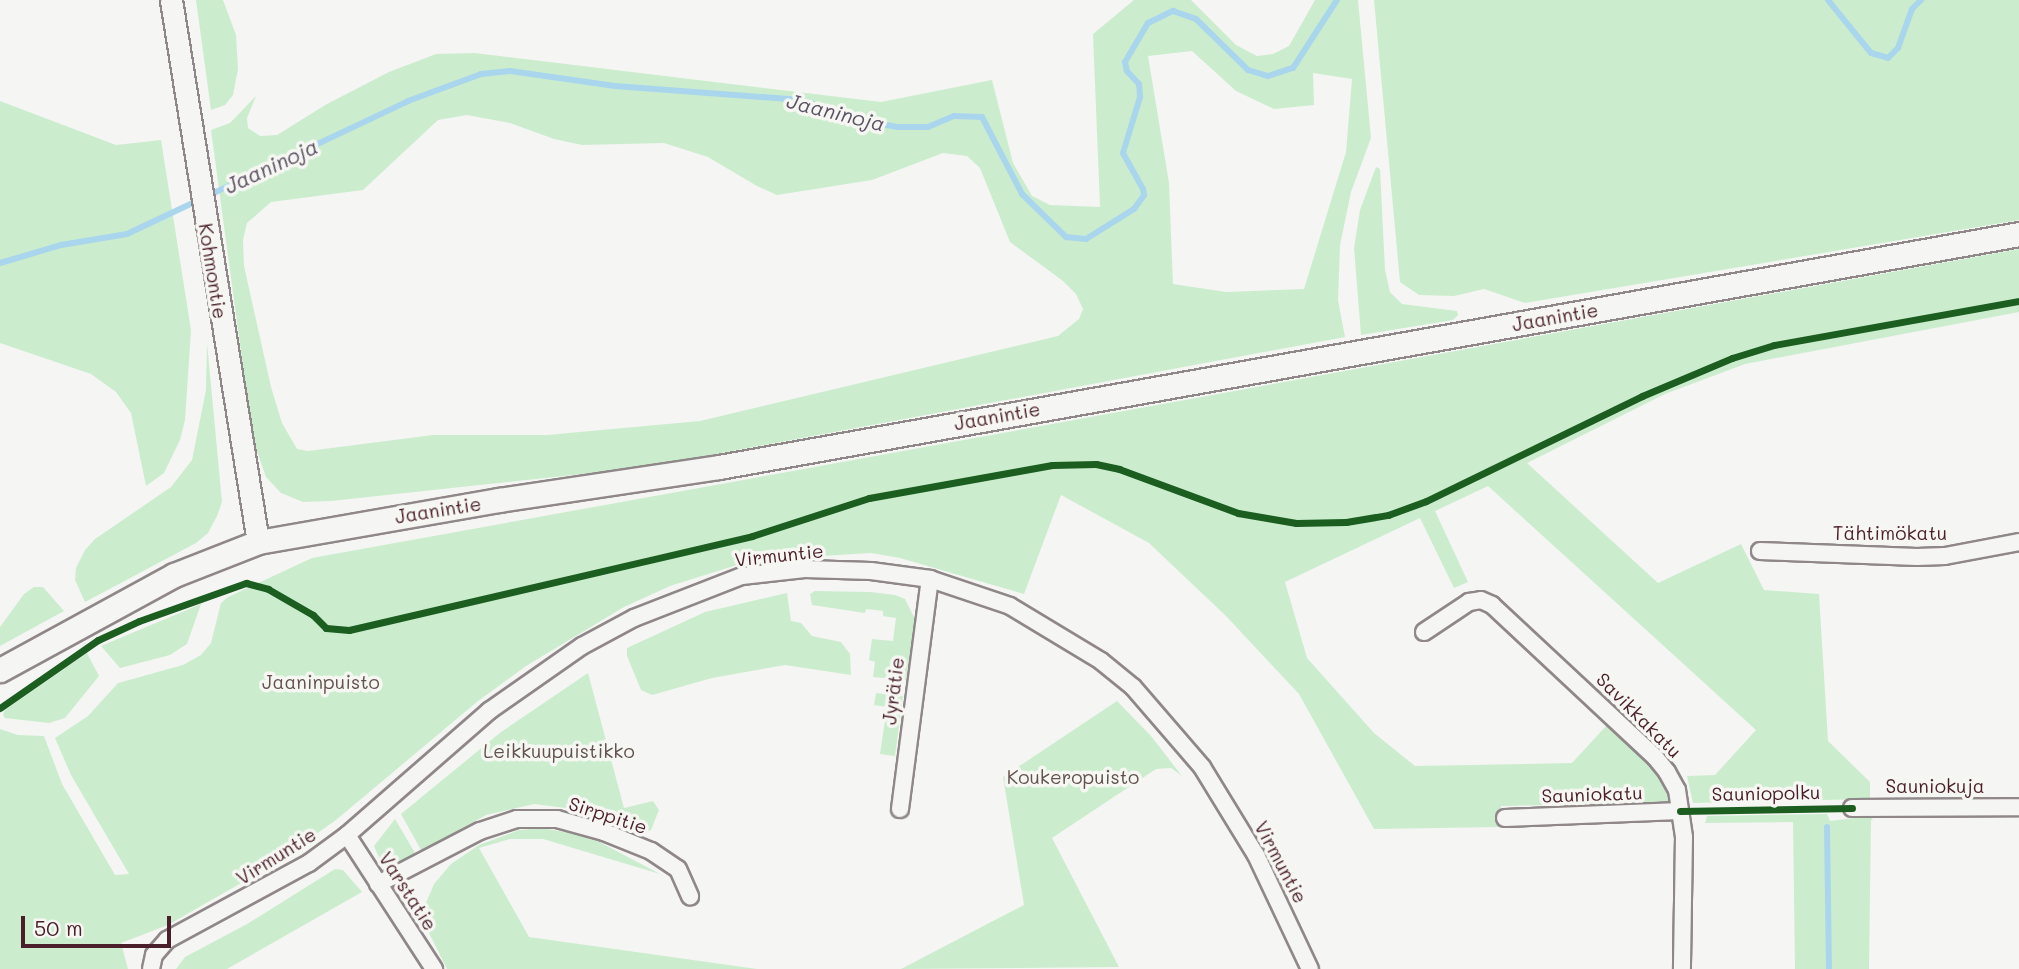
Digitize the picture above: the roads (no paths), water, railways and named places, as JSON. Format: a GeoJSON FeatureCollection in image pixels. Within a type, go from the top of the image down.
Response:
{"type":"FeatureCollection","features":[{"type":"Feature","properties":{"kind":"main road","name":"Jaanintie"},"geometry":{"type":"LineString","coordinates":[[0,670],[174,575],[258,542],[499,500],[719,467],[2019,233]]}},
{"type":"Feature","properties":{"kind":"street","name":"Kohmontie"},"geometry":{"type":"LineString","coordinates":[[171,0],[258,542]]}},
{"type":"Feature","properties":{"kind":"street","name":"Tähtimökatu"},"geometry":{"type":"LineString","coordinates":[[1760,551],[1917,557],[1945,556],[2019,542]]}},
{"type":"Feature","properties":{"kind":"street","name":"Virmuntie"},"geometry":{"type":"LineString","coordinates":[[151,969],[154,955],[167,940],[309,863],[347,835],[489,711],[582,646],[634,618],[742,576],[818,569],[871,570],[930,579],[1010,606],[1060,634],[1133,687],[1202,767],[1256,855],[1310,969]]}},
{"type":"Feature","properties":{"kind":"street","name":"Jyrätie"},"geometry":{"type":"LineString","coordinates":[[900,809],[930,579]]}},
{"type":"Feature","properties":{"kind":"street","name":"Savikkakatu"},"geometry":{"type":"LineString","coordinates":[[1424,632],[1469,602],[1481,600],[1492,605],[1655,757],[1677,790],[1684,837],[1682,969]]}},
{"type":"Feature","properties":{"kind":"street","name":"Sauniokuja"},"geometry":{"type":"LineString","coordinates":[[1852,807],[2019,807]]}},
{"type":"Feature","properties":{"kind":"street","name":"Sauniokatu"},"geometry":{"type":"LineString","coordinates":[[1505,818],[1680,811]]}},
{"type":"Feature","properties":{"kind":"street","name":"Sirppitie"},"geometry":{"type":"LineString","coordinates":[[378,884],[480,831],[517,819],[557,819],[604,832],[651,851],[678,869],[690,896]]}},
{"type":"Feature","properties":{"kind":"street","name":"Varstatie"},"geometry":{"type":"LineString","coordinates":[[347,835],[434,969]]}},
{"type":"Feature","properties":{"kind":"waterway","name":"Jaaninoja"},"geometry":{"type":"LineString","coordinates":[[0,263],[61,245],[127,234],[408,101],[481,74],[510,71],[615,86],[802,100],[856,119],[897,127],[928,127],[954,116],[982,117],[1022,194],[1066,237],[1086,239],[1134,209],[1144,195],[1123,153],[1140,97],[1139,84],[1127,71],[1125,62],[1148,23],[1173,11],[1196,19],[1248,70],[1268,76],[1293,68],[1337,0]]}},
{"type":"Feature","properties":{"kind":"waterway","name":"Jaaninoja"},"geometry":{"type":"LineString","coordinates":[[1828,0],[1871,53],[1888,58],[1898,48],[1912,9],[1921,0]]}},
{"type":"Feature","properties":{"kind":"waterway"},"geometry":{"type":"LineString","coordinates":[[1827,827],[1829,969]]}},
{"type":"Feature","properties":{"kind":"park label","name":"Jaaninpuisto"},"geometry":{"type":"Point","coordinates":[321,682]}},
{"type":"Feature","properties":{"kind":"park label","name":"Leikkuupuistikko"},"geometry":{"type":"Point","coordinates":[559,751]}},
{"type":"Feature","properties":{"kind":"park label","name":"Koukeropuisto"},"geometry":{"type":"Point","coordinates":[1073,777]}}]}
